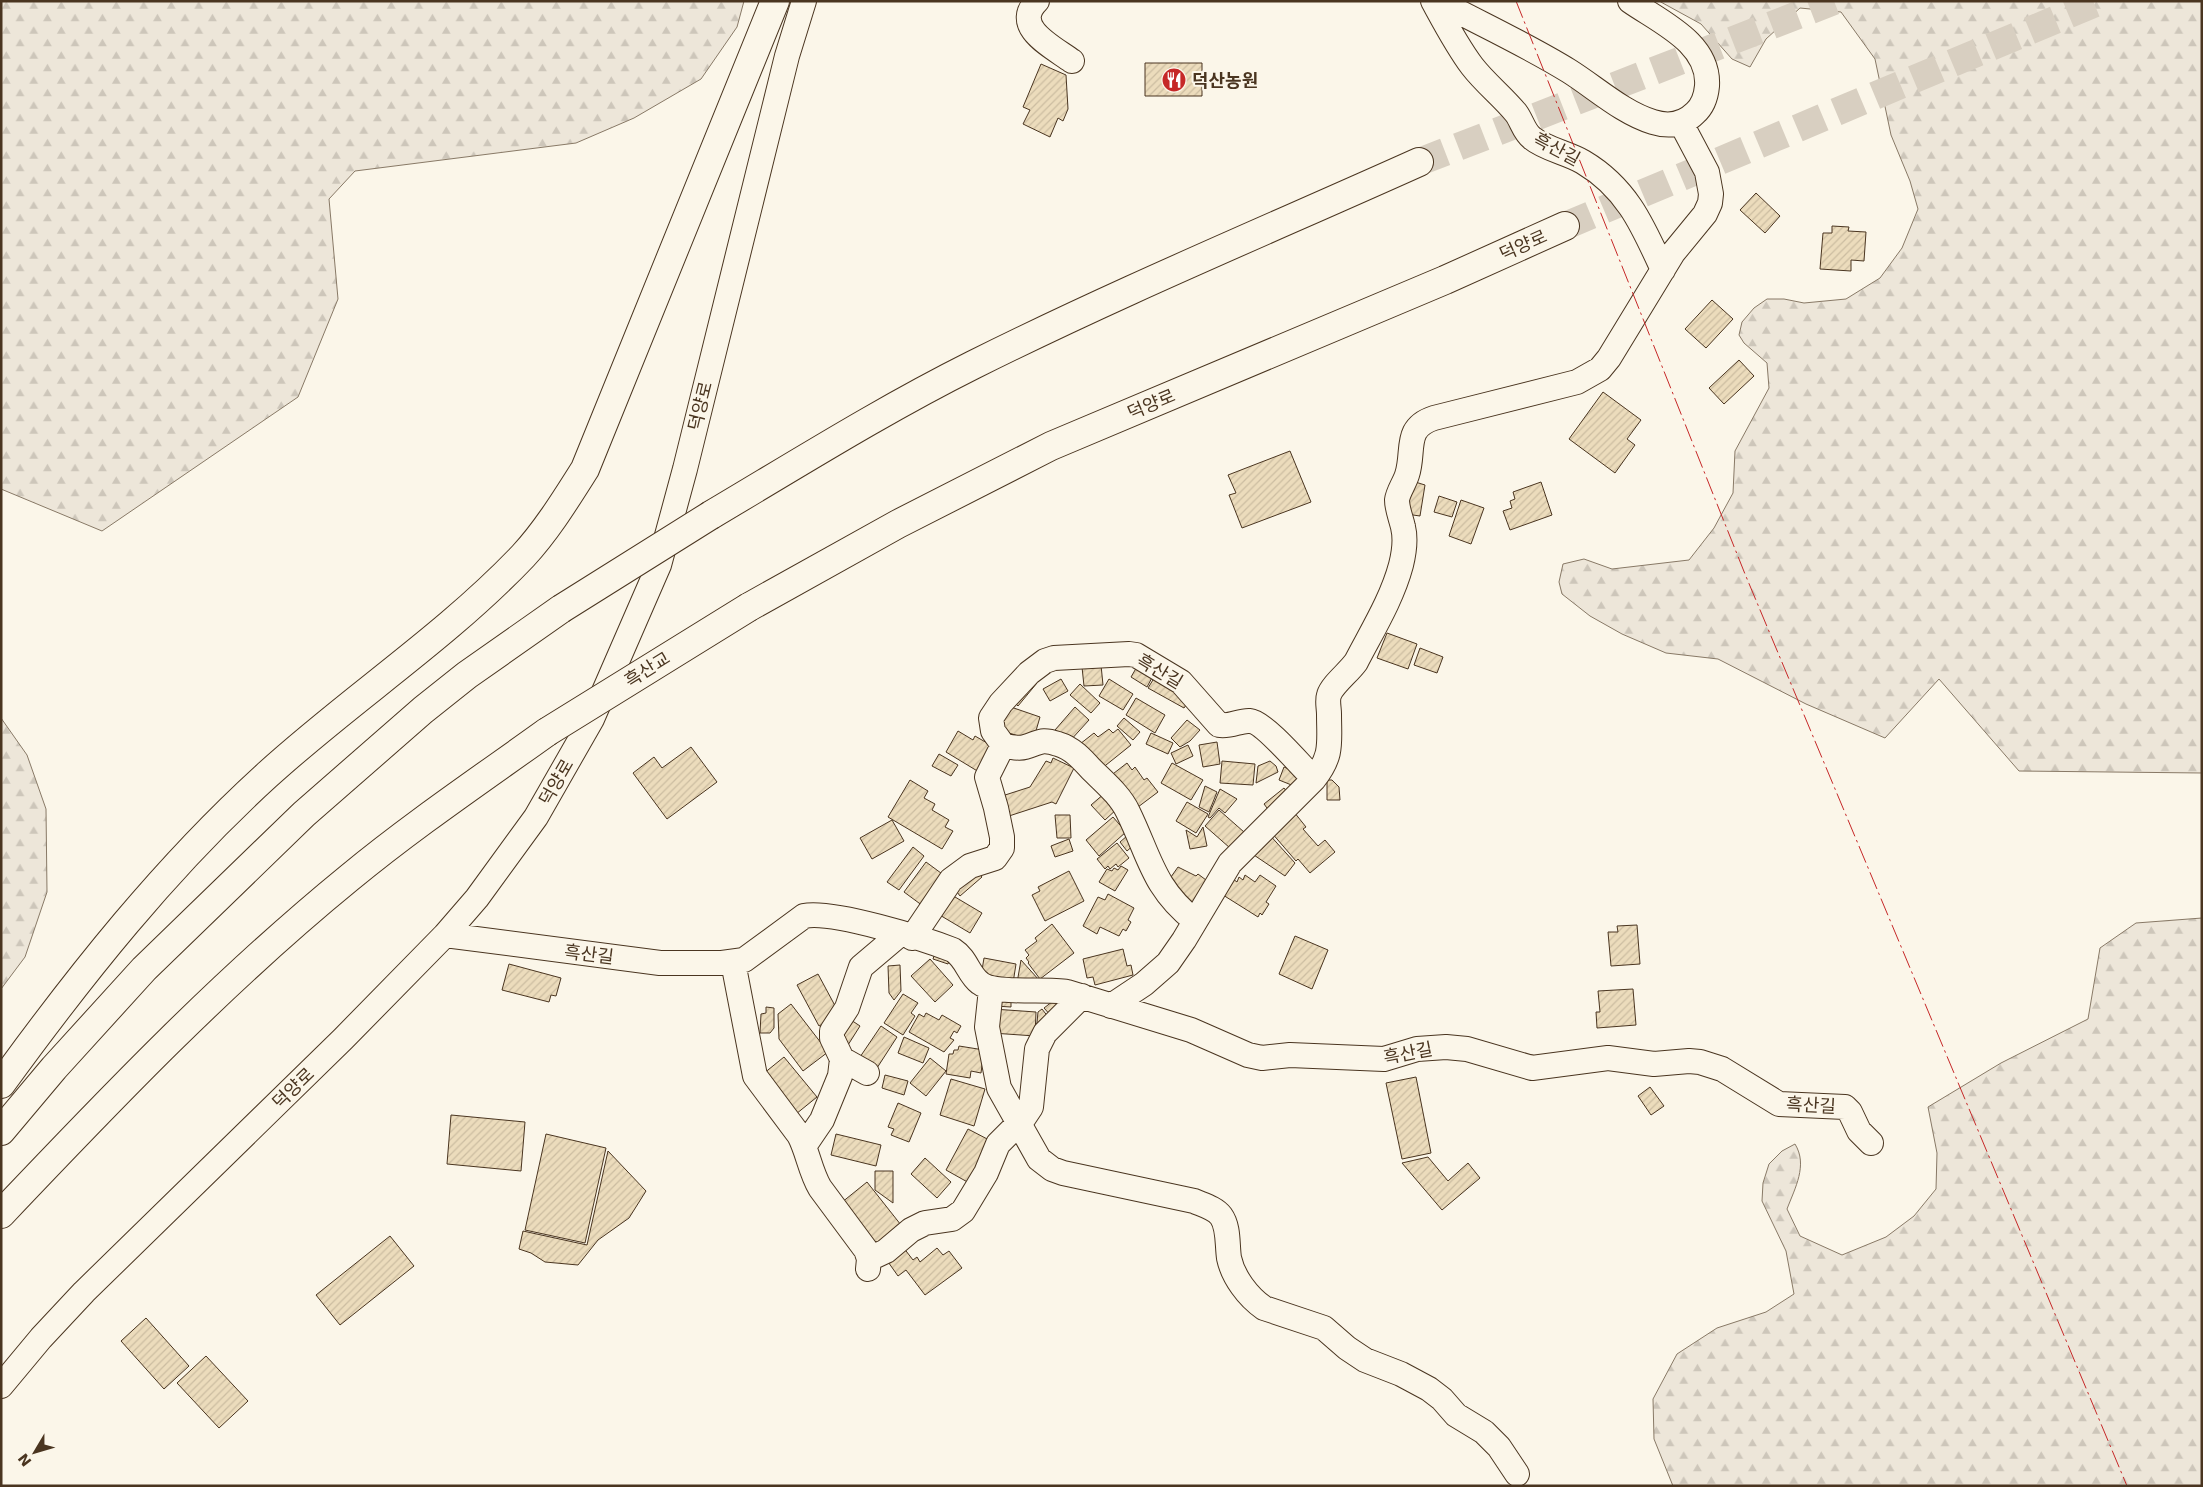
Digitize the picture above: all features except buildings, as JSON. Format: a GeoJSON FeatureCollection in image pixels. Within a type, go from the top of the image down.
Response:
{"type":"FeatureCollection","features":[{"type":"Feature","properties":{"kind":"main road"},"geometry":{"type":"LineString","coordinates":[[1,1084],[54,1011],[184,854],[267,775],[476,601],[524,554],[563,504],[584,469],[612,405],[775,1]]}},
{"type":"Feature","properties":{"kind":"main road"},"geometry":{"type":"LineString","coordinates":[[1,1131],[54,1068],[144,969],[304,814],[423,710],[467,675],[561,609],[710,515],[889,410],[981,362],[1057,324],[1419,162]]}},
{"type":"Feature","properties":{"kind":"main road","name":"덕양로"},"geometry":{"type":"LineString","coordinates":[[749,607],[898,524],[1051,446],[1445,280],[1565,226]]}},
{"type":"Feature","properties":{"kind":"main road","name":"흑산교"},"geometry":{"type":"LineString","coordinates":[[547,732],[749,607]]}},
{"type":"Feature","properties":{"kind":"main road","name":"덕양로"},"geometry":{"type":"LineString","coordinates":[[1,1214],[116,1092],[198,1012],[281,937],[348,879],[417,824],[547,732]]}},
{"type":"Feature","properties":{"kind":"street","name":"덕양로"},"geometry":{"type":"LineString","coordinates":[[1,1386],[41,1338],[84,1292],[343,1040],[445,935],[477,898],[536,817],[592,718],[659,565],[685,469],[787,56],[804,1]]}},
{"type":"Feature","properties":{"kind":"street"},"geometry":{"type":"LineString","coordinates":[[1037,1],[1028,16],[1027,21],[1030,27],[1072,61]]}},
{"type":"Feature","properties":{"kind":"street","name":"흑산길"},"geometry":{"type":"LineString","coordinates":[[1433,1],[1473,67],[1515,112],[1531,138],[1542,145],[1566,153],[1584,163],[1609,181],[1621,193],[1636,212],[1663,270]]}},
{"type":"Feature","properties":{"kind":"street"},"geometry":{"type":"LineString","coordinates":[[1438,1],[1567,70],[1637,116],[1666,125],[1681,123],[1696,113],[1706,96],[1708,78],[1704,63],[1694,47],[1684,37],[1630,1]]}},
{"type":"Feature","properties":{"kind":"street"},"geometry":{"type":"LineString","coordinates":[[1111,1006],[1144,984],[1163,968],[1184,940],[1230,864],[1314,779],[1324,765],[1329,754],[1328,697],[1332,689],[1356,662],[1397,578],[1404,544],[1404,529],[1397,498],[1407,475],[1412,438],[1417,427],[1425,421],[1434,418],[1568,384],[1589,376],[1600,369],[1617,347],[1673,253],[1705,214],[1710,203],[1711,194],[1707,172],[1681,123]]}},
{"type":"Feature","properties":{"kind":"street","name":"흑산길"},"geometry":{"type":"LineString","coordinates":[[1002,745],[992,726],[993,712],[1036,667],[1054,658],[1129,654],[1174,676],[1188,689],[1219,725],[1231,726],[1248,720],[1260,725],[1314,779]]}},
{"type":"Feature","properties":{"kind":"street"},"geometry":{"type":"LineString","coordinates":[[805,1145],[822,1120],[840,1076],[842,1060],[832,1038],[832,1031],[848,1008],[861,967],[906,936],[951,880],[970,866],[995,858],[1002,848],[1002,837],[996,808],[987,777],[1002,745],[1024,748],[1037,742],[1050,742],[1065,746],[1082,759],[1124,806],[1156,878],[1165,892],[1177,906],[1195,921]]}},
{"type":"Feature","properties":{"kind":"street","name":"흑산길"},"geometry":{"type":"LineString","coordinates":[[445,935],[660,963],[733,962],[744,960],[794,922],[804,916],[814,914],[857,922],[946,947],[960,954],[978,982],[992,990],[1053,990],[1082,996],[1191,1030],[1248,1055],[1262,1058],[1290,1054],[1384,1059],[1417,1049],[1446,1047],[1466,1049],[1532,1068],[1608,1058],[1654,1064],[1700,1062],[1722,1069],[1779,1104],[1845,1107],[1850,1112],[1859,1131],[1871,1143]]}},
{"type":"Feature","properties":{"kind":"street"},"geometry":{"type":"LineString","coordinates":[[733,962],[755,1076],[805,1145],[814,1179],[866,1250],[869,1264],[911,1230],[925,1223],[958,1216],[978,1190],[998,1144],[1019,1123],[1030,1107],[1037,1049],[1040,1043],[1051,1026],[1082,996]]}},
{"type":"Feature","properties":{"kind":"street"},"geometry":{"type":"LineString","coordinates":[[992,990],[987,1027],[999,1088],[1039,1159],[1052,1168],[1194,1201],[1220,1215],[1225,1224],[1229,1258],[1233,1270],[1240,1283],[1257,1303],[1264,1308],[1324,1328],[1347,1348],[1365,1360],[1401,1374],[1429,1389],[1456,1414],[1484,1432],[1494,1442],[1517,1474]]}},
{"type":"Feature","properties":{"kind":"street"},"geometry":{"type":"LineString","coordinates":[[842,1060],[867,1073]]}},
{"type":"Feature","properties":{"kind":"green space"},"geometry":{"type":"Polygon","coordinates":[[[1,1],[744,1],[737,27],[701,79],[634,118],[576,143],[355,171],[329,199],[338,299],[298,397],[102,531],[1,489],[1,1]]]}},
{"type":"Feature","properties":{"kind":"green space"},"geometry":{"type":"Polygon","coordinates":[[[1659,1],[2202,1],[2202,773],[2019,771],[1939,679],[1885,738],[1806,704],[1718,659],[1666,653],[1622,634],[1590,616],[1562,594],[1559,582],[1563,564],[1584,559],[1612,569],[1689,560],[1714,528],[1733,493],[1735,451],[1769,388],[1767,363],[1744,343],[1739,335],[1742,322],[1754,308],[1767,299],[1784,299],[1804,303],[1846,299],[1880,278],[1902,248],[1918,209],[1910,181],[1891,135],[1875,59],[1841,12],[1800,8],[1766,39],[1750,67],[1732,59],[1701,24],[1659,1]]]}},
{"type":"Feature","properties":{"kind":"green space"},"geometry":{"type":"Polygon","coordinates":[[[1,718],[27,755],[46,809],[47,892],[25,957],[1,989],[1,718]]]}},
{"type":"Feature","properties":{"kind":"green space"},"geometry":{"type":"Polygon","coordinates":[[[2202,918],[2202,1486],[1673,1486],[1654,1439],[1653,1399],[1677,1354],[1717,1328],[1766,1312],[1794,1294],[1786,1251],[1762,1201],[1763,1183],[1769,1164],[1782,1151],[1795,1144],[1799,1152],[1800,1168],[1787,1209],[1800,1236],[1842,1255],[1886,1237],[1914,1216],[1936,1189],[1937,1153],[1928,1107],[2001,1063],[2088,1019],[2100,948],[2136,923],[2202,918]]]}},
{"type":"Feature","properties":{"kind":"tunnel"},"geometry":{"type":"LineString","coordinates":[[1419,162],[1834,1]]}},
{"type":"Feature","properties":{"kind":"tunnel"},"geometry":{"type":"LineString","coordinates":[[1565,226],[2100,1]]}},
{"type":"Feature","properties":{"kind":"power"},"geometry":{"type":"LineString","coordinates":[[1516,1],[1745,574],[2127,1486]]}},
{"type":"Feature","properties":{"kind":"place","name":"덕산농원"},"geometry":{"type":"Point","coordinates":[1174,80]}}]}
